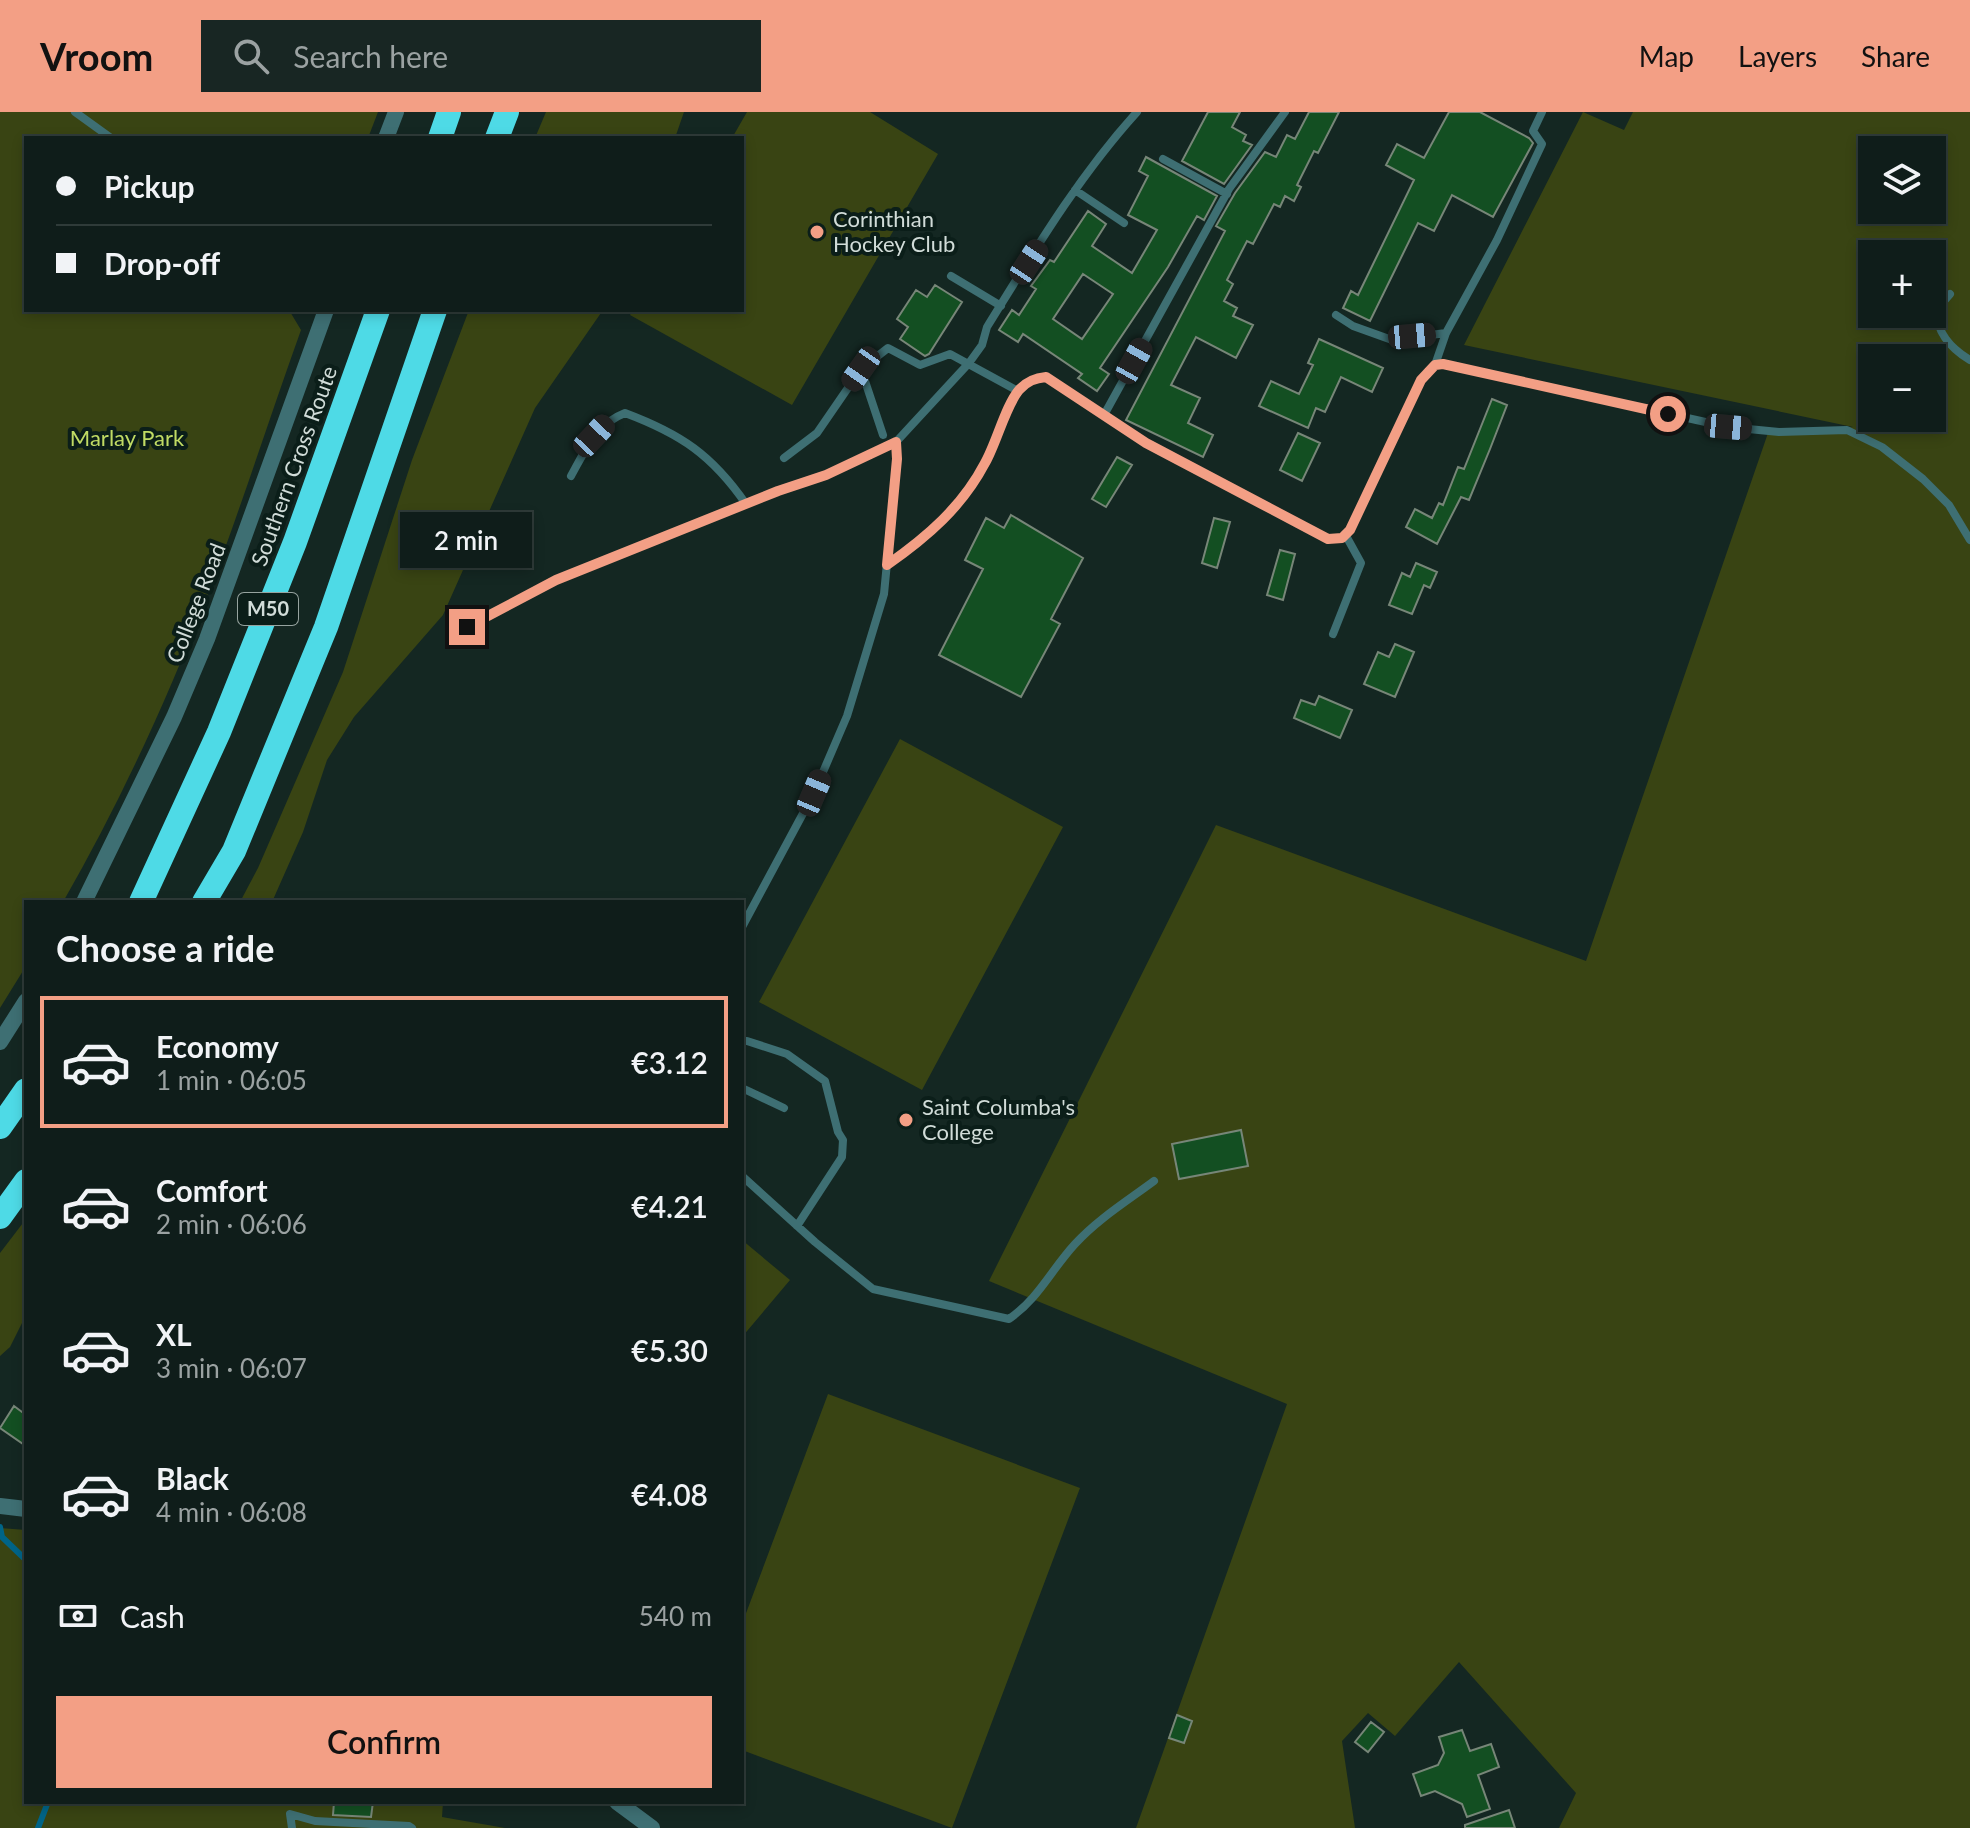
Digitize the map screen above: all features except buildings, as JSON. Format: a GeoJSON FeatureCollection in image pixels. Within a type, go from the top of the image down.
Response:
{"type":"FeatureCollection","features":[{"type":"Feature","properties":{"kind":"highway"},"geometry":{"type":"LineString","coordinates":[[441,136],[449,112]]}},
{"type":"Feature","properties":{"kind":"highway"},"geometry":{"type":"LineString","coordinates":[[498,136],[507,112]]}},
{"type":"Feature","properties":{"kind":"highway","name":"Southern Cross Route"},"geometry":{"type":"LineString","coordinates":[[142,900],[243,673],[295,542],[377,312]]}},
{"type":"Feature","properties":{"kind":"highway","name":"M50"},"geometry":{"type":"LineString","coordinates":[[205,900],[234,851],[326,627],[434,312]]}},
{"type":"Feature","properties":{"kind":"highway"},"geometry":{"type":"LineString","coordinates":[[0,1127],[24,1093]]}},
{"type":"Feature","properties":{"kind":"highway"},"geometry":{"type":"LineString","coordinates":[[0,1217],[24,1184]]}},
{"type":"Feature","properties":{"kind":"street"},"geometry":{"type":"LineString","coordinates":[[387,136],[396,112]]}},
{"type":"Feature","properties":{"kind":"street","name":"College Road"},"geometry":{"type":"LineString","coordinates":[[85,900],[174,717],[207,639],[325,312]]}},
{"type":"Feature","properties":{"kind":"street"},"geometry":{"type":"LineString","coordinates":[[0,1042],[24,1004]]}},
{"type":"Feature","properties":{"kind":"street"},"geometry":{"type":"LineString","coordinates":[[1,1506],[24,1509]]}},
{"type":"Feature","properties":{"kind":"street"},"geometry":{"type":"LineString","coordinates":[[620,1804],[652,1828]]}},
{"type":"Feature","properties":{"kind":"lane"},"geometry":{"type":"LineString","coordinates":[[75,112],[108,136]]}},
{"type":"Feature","properties":{"kind":"lane"},"geometry":{"type":"LineString","coordinates":[[467,627],[556,580],[826,475],[896,442],[969,363],[982,345],[987,327],[1075,190],[1106,146],[1137,112]]}},
{"type":"Feature","properties":{"kind":"lane"},"geometry":{"type":"LineString","coordinates":[[1104,415],[1227,194],[1285,112]]}},
{"type":"Feature","properties":{"kind":"lane"},"geometry":{"type":"LineString","coordinates":[[887,565],[949,515],[985,463],[1018,391],[1034,378],[1046,377],[1146,443],[1328,539],[1342,538],[1421,380],[1435,365],[1446,333],[1497,240],[1542,144],[1533,131],[1542,112]]}},
{"type":"Feature","properties":{"kind":"lane"},"geometry":{"type":"LineString","coordinates":[[1163,159],[1227,194]]}},
{"type":"Feature","properties":{"kind":"lane"},"geometry":{"type":"LineString","coordinates":[[1075,190],[1124,223]]}},
{"type":"Feature","properties":{"kind":"lane"},"geometry":{"type":"LineString","coordinates":[[951,276],[1001,306]]}},
{"type":"Feature","properties":{"kind":"lane"},"geometry":{"type":"LineString","coordinates":[[1950,294],[1936,310],[1937,325],[1950,345],[1970,360]]}},
{"type":"Feature","properties":{"kind":"lane"},"geometry":{"type":"LineString","coordinates":[[1336,315],[1353,326],[1392,340],[1446,333]]}},
{"type":"Feature","properties":{"kind":"lane"},"geometry":{"type":"LineString","coordinates":[[784,458],[817,433],[861,369],[888,348],[920,365],[950,354],[1018,391]]}},
{"type":"Feature","properties":{"kind":"lane"},"geometry":{"type":"LineString","coordinates":[[1435,365],[1443,364],[1728,427],[1779,432],[1847,430],[1882,447],[1923,479],[1949,505],[1970,540]]}},
{"type":"Feature","properties":{"kind":"lane"},"geometry":{"type":"LineString","coordinates":[[861,369],[883,435]]}},
{"type":"Feature","properties":{"kind":"lane"},"geometry":{"type":"LineString","coordinates":[[571,476],[594,436],[610,419],[625,413],[658,425],[709,458],[727,476],[746,504]]}},
{"type":"Feature","properties":{"kind":"lane"},"geometry":{"type":"LineString","coordinates":[[744,923],[814,793],[847,716],[884,594],[896,442]]}},
{"type":"Feature","properties":{"kind":"lane"},"geometry":{"type":"LineString","coordinates":[[1333,634],[1361,563],[1345,534]]}},
{"type":"Feature","properties":{"kind":"lane"},"geometry":{"type":"LineString","coordinates":[[744,1041],[787,1054],[825,1081],[835,1123],[843,1140],[842,1157],[797,1226]]}},
{"type":"Feature","properties":{"kind":"lane"},"geometry":{"type":"LineString","coordinates":[[744,1089],[784,1108]]}},
{"type":"Feature","properties":{"kind":"lane"},"geometry":{"type":"LineString","coordinates":[[744,1178],[873,1289],[1009,1319],[1028,1305],[1075,1243],[1115,1208],[1154,1181]]}},
{"type":"Feature","properties":{"kind":"lane"},"geometry":{"type":"LineString","coordinates":[[288,1804],[292,1828]]}},
{"type":"Feature","properties":{"kind":"lane"},"geometry":{"type":"LineString","coordinates":[[290,1814],[315,1821],[412,1828]]}},
{"type":"Feature","properties":{"kind":"green space","name":"Marlay Park"},"geometry":{"type":"Polygon","coordinates":[[[0,112],[378,112],[369,136],[24,136],[24,312],[290,312],[301,330],[219,566],[158,715],[103,829],[64,900],[24,900],[24,969],[0,1008],[0,112]]]}},
{"type":"Feature","properties":{"kind":"green space"},"geometry":{"type":"Polygon","coordinates":[[[546,112],[684,112],[676,136],[536,136],[546,112]]]}},
{"type":"Feature","properties":{"kind":"green space","name":"Corinthian Hockey Club"},"geometry":{"type":"Polygon","coordinates":[[[747,112],[870,112],[938,154],[792,405],[630,315],[632,312],[744,312],[744,136],[733,136],[747,112]]]}},
{"type":"Feature","properties":{"kind":"green space"},"geometry":{"type":"Polygon","coordinates":[[[1583,112],[1624,130],[1633,112],[1970,112],[1970,1828],[1559,1828],[1576,1793],[1459,1662],[1395,1736],[1368,1713],[1342,1741],[1355,1828],[1136,1828],[1287,1404],[989,1281],[1216,825],[1586,961],[1768,433],[1853,427],[1464,345],[1583,112]]]}},
{"type":"Feature","properties":{"kind":"green space"},"geometry":{"type":"Polygon","coordinates":[[[468,312],[602,312],[535,408],[443,615],[354,717],[327,760],[303,832],[273,900],[241,900],[258,868],[343,672],[412,460],[468,312]]]}},
{"type":"Feature","properties":{"kind":"green space"},"geometry":{"type":"Polygon","coordinates":[[[900,739],[1063,827],[922,1090],[759,1002],[900,739]]]}},
{"type":"Feature","properties":{"kind":"green space"},"geometry":{"type":"Polygon","coordinates":[[[24,1222],[24,1319],[10,1347],[0,1356],[0,1253],[24,1222]]]}},
{"type":"Feature","properties":{"kind":"green space"},"geometry":{"type":"Polygon","coordinates":[[[744,1242],[790,1280],[744,1335],[744,1242]]]}},
{"type":"Feature","properties":{"kind":"green space"},"geometry":{"type":"Polygon","coordinates":[[[828,1394],[1080,1488],[952,1828],[744,1751],[744,1619],[828,1394]]]}},
{"type":"Feature","properties":{"kind":"green space"},"geometry":{"type":"Polygon","coordinates":[[[0,1528],[24,1530],[24,1804],[443,1804],[442,1817],[505,1828],[0,1828],[0,1528]]]}},
{"type":"Feature","properties":{"kind":"waterway"},"geometry":{"type":"LineString","coordinates":[[0,1527],[2,1537],[24,1558]]}},
{"type":"Feature","properties":{"kind":"waterway"},"geometry":{"type":"LineString","coordinates":[[38,1828],[47,1804]]}},
{"type":"Feature","properties":{"kind":"place","name":"Corinthian Hockey Club"},"geometry":{"type":"Point","coordinates":[817,232]}},
{"type":"Feature","properties":{"kind":"place","name":"Saint Columba's College"},"geometry":{"type":"Point","coordinates":[906,1120]}},
{"type":"Feature","properties":{"kind":"route"},"geometry":{"type":"LineString","coordinates":[[467,627],[556,580],[778,491],[826,475],[896,442],[887,565],[949,515],[985,463],[1018,391],[1034,378],[1046,377],[1146,443],[1328,539],[1342,538],[1350,530],[1421,380],[1435,365],[1443,364],[1668,414]]}}]}
